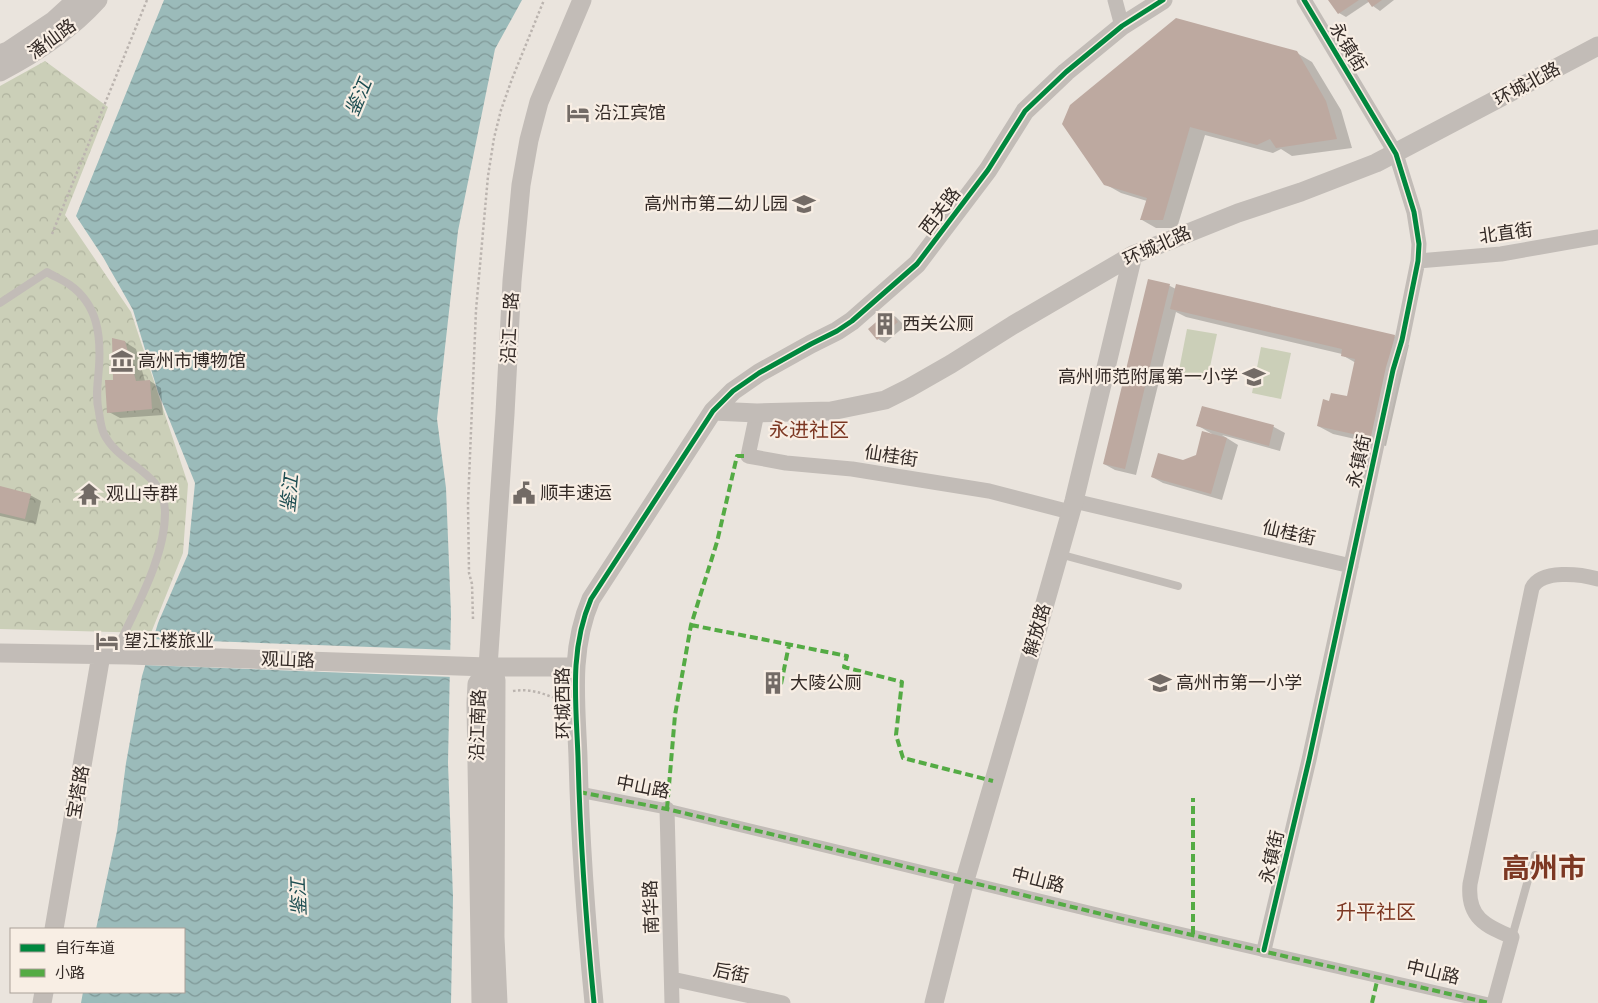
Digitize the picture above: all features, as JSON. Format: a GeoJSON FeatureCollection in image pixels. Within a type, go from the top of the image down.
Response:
{"type":"FeatureCollection","features":[{"type":"Feature","properties":{"kind":"street","name":"潘仙路"},"geometry":{"type":"LineString","coordinates":[[0,54],[33,35],[76,0]]}},
{"type":"Feature","properties":{"kind":"street","name":"潘仙路"},"geometry":{"type":"LineString","coordinates":[[0,72],[28,58],[60,36],[85,15],[98,0]]}},
{"type":"Feature","properties":{"kind":"street","name":"沿江一路"},"geometry":{"type":"LineString","coordinates":[[488,667],[506,414],[512,281],[521,186],[529,140],[539,102],[582,0]]}},
{"type":"Feature","properties":{"kind":"street"},"geometry":{"type":"LineString","coordinates":[[1116,0],[1122,26]]}},
{"type":"Feature","properties":{"kind":"street","name":"西关路"},"geometry":{"type":"LineString","coordinates":[[713,411],[733,391],[759,373],[852,321],[917,264],[988,170],[1025,111],[1066,72],[1122,26],[1163,0]]}},
{"type":"Feature","properties":{"kind":"street","name":"永镇街"},"geometry":{"type":"LineString","coordinates":[[1264,950],[1309,760],[1350,566],[1402,340],[1418,260],[1419,244],[1416,218],[1396,154],[1304,0]]}},
{"type":"Feature","properties":{"kind":"street","name":"环城北路"},"geometry":{"type":"LineString","coordinates":[[713,411],[757,413],[831,411],[885,400],[942,369],[1133,255],[1245,210],[1360,171],[1396,154],[1598,46]]}},
{"type":"Feature","properties":{"kind":"street","name":"北直街"},"geometry":{"type":"LineString","coordinates":[[1418,260],[1501,254],[1598,237]]}},
{"type":"Feature","properties":{"kind":"street","name":"解放路"},"geometry":{"type":"LineString","coordinates":[[934,1003],[965,880],[1072,506],[1133,255]]}},
{"type":"Feature","properties":{"kind":"street","name":"环城西路"},"geometry":{"type":"LineString","coordinates":[[594,1003],[588,942],[579,792],[575,667],[580,628],[591,599],[713,411]]}},
{"type":"Feature","properties":{"kind":"street","name":"仙桂街"},"geometry":{"type":"LineString","coordinates":[[757,413],[748,456],[786,463],[852,469],[1072,506],[1350,566]]}},
{"type":"Feature","properties":{"kind":"street"},"geometry":{"type":"LineString","coordinates":[[1494,1003],[1512,937],[1482,922],[1471,906],[1469,894],[1492,771],[1532,588],[1540,579],[1552,576],[1577,575],[1598,579]]}},
{"type":"Feature","properties":{"kind":"street","name":"观山路"},"geometry":{"type":"LineString","coordinates":[[0,654],[114,655],[488,667],[575,667]]}},
{"type":"Feature","properties":{"kind":"street","name":"宝塔路"},"geometry":{"type":"LineString","coordinates":[[54,928],[114,655]]}},
{"type":"Feature","properties":{"kind":"street","name":"沿江南路"},"geometry":{"type":"LineString","coordinates":[[481,1003],[476,703],[477,684],[488,667],[496,680],[495,937],[498,1003]]}},
{"type":"Feature","properties":{"kind":"street","name":"中山路"},"geometry":{"type":"LineString","coordinates":[[579,792],[667,809],[1109,916],[1489,1003]]}},
{"type":"Feature","properties":{"kind":"street","name":"南华路"},"geometry":{"type":"LineString","coordinates":[[667,809],[672,1003]]}},
{"type":"Feature","properties":{"kind":"street","name":"后街"},"geometry":{"type":"LineString","coordinates":[[672,979],[783,1003]]}},
{"type":"Feature","properties":{"kind":"lane"},"geometry":{"type":"LineString","coordinates":[[0,304],[47,272],[71,286],[86,300],[97,322],[100,344],[96,400],[103,433],[114,449],[148,475],[164,497],[165,512],[162,537],[154,568],[114,655]]}},
{"type":"Feature","properties":{"kind":"lane"},"geometry":{"type":"LineString","coordinates":[[1059,554],[1178,586]]}},
{"type":"Feature","properties":{"kind":"lane"},"geometry":{"type":"LineString","coordinates":[[1512,937],[1535,855]]}},
{"type":"Feature","properties":{"kind":"path"},"geometry":{"type":"LineString","coordinates":[[52,234],[147,0]]}},
{"type":"Feature","properties":{"kind":"path"},"geometry":{"type":"LineString","coordinates":[[473,623],[472,584],[469,573],[469,494],[476,310],[488,176],[501,110],[544,0]]}},
{"type":"Feature","properties":{"kind":"path"},"geometry":{"type":"LineString","coordinates":[[508,692],[526,690],[542,692],[576,706]]}},
{"type":"Feature","properties":{"kind":"green space"},"geometry":{"type":"Polygon","coordinates":[[[45,61],[108,107],[65,215],[131,312],[188,484],[183,553],[151,633],[0,629],[0,86],[45,61]]]}},
{"type":"Feature","properties":{"kind":"green space"},"geometry":{"type":"Polygon","coordinates":[[[1187,329],[1217,334],[1207,381],[1178,375],[1187,329]]]}},
{"type":"Feature","properties":{"kind":"green space"},"geometry":{"type":"Polygon","coordinates":[[[1261,347],[1291,353],[1281,399],[1252,393],[1261,347]]]}},
{"type":"Feature","properties":{"kind":"water","name":"鉴江"},"geometry":{"type":"Polygon","coordinates":[[[164,0],[522,0],[495,49],[458,231],[437,419],[446,488],[451,614],[448,763],[453,897],[451,1003],[81,1003],[83,993],[185,993],[185,928],[96,928],[117,831],[126,763],[142,676],[158,623],[188,554],[195,483],[158,392],[133,310],[103,257],[76,216],[164,0]]]}},
{"type":"Feature","properties":{"kind":"pier"},"geometry":{"type":"Polygon","coordinates":[[[151,639],[453,650],[453,677],[143,665],[151,639]]]}},
{"type":"Feature","properties":{"kind":"building"},"geometry":{"type":"Polygon","coordinates":[[[1328,0],[1359,0],[1338,14],[1328,0]]]}},
{"type":"Feature","properties":{"kind":"building"},"geometry":{"type":"Polygon","coordinates":[[[1367,0],[1382,0],[1372,7],[1367,0]]]}},
{"type":"Feature","properties":{"kind":"building"},"geometry":{"type":"Polygon","coordinates":[[[1176,18],[1297,51],[1326,101],[1337,139],[1276,148],[1270,139],[1257,145],[1190,127],[1163,220],[1140,220],[1147,198],[1104,185],[1062,124],[1070,105],[1176,18]]]}},
{"type":"Feature","properties":{"kind":"building"},"geometry":{"type":"Polygon","coordinates":[[[1148,279],[1170,284],[1125,469],[1103,464],[1148,279]]]}},
{"type":"Feature","properties":{"kind":"building"},"geometry":{"type":"Polygon","coordinates":[[[1176,284],[1395,335],[1371,438],[1317,426],[1323,399],[1329,401],[1331,393],[1347,396],[1355,359],[1341,356],[1342,349],[1170,309],[1176,284]]]}},
{"type":"Feature","properties":{"kind":"building","name":"西关公厕"},"geometry":{"type":"Polygon","coordinates":[[[889,311],[898,322],[877,340],[868,329],[889,311]]]}},
{"type":"Feature","properties":{"kind":"building","name":"高州市博物馆"},"geometry":{"type":"Polygon","coordinates":[[[112,338],[125,341],[136,381],[150,380],[152,409],[107,413],[105,380],[113,380],[112,338]]]}},
{"type":"Feature","properties":{"kind":"building"},"geometry":{"type":"Polygon","coordinates":[[[1202,406],[1274,425],[1269,446],[1196,426],[1202,406]]]}},
{"type":"Feature","properties":{"kind":"building"},"geometry":{"type":"Polygon","coordinates":[[[1202,431],[1227,438],[1211,494],[1151,477],[1158,453],[1183,460],[1196,455],[1202,431]]]}},
{"type":"Feature","properties":{"kind":"building"},"geometry":{"type":"Polygon","coordinates":[[[0,486],[31,494],[25,519],[0,513],[0,486]]]}},
{"type":"Feature","properties":{"kind":"building","name":"大陵公厕"},"geometry":{"type":"Polygon","coordinates":[[[767,678],[779,679],[779,688],[766,686],[767,678]]]}},
{"type":"Feature","properties":{"kind":"marked path"},"geometry":{"type":"LineString","coordinates":[[667,809],[675,715],[691,625],[717,542],[737,456],[748,456]]}},
{"type":"Feature","properties":{"kind":"marked path"},"geometry":{"type":"LineString","coordinates":[[691,625],[847,656],[844,667],[902,682],[896,735],[903,758],[993,781]]}},
{"type":"Feature","properties":{"kind":"marked path"},"geometry":{"type":"LineString","coordinates":[[781,684],[789,645]]}},
{"type":"Feature","properties":{"kind":"marked path"},"geometry":{"type":"LineString","coordinates":[[579,792],[667,809],[1118,918],[1489,1003]]}},
{"type":"Feature","properties":{"kind":"marked path"},"geometry":{"type":"LineString","coordinates":[[1193,798],[1193,934]]}},
{"type":"Feature","properties":{"kind":"marked path"},"geometry":{"type":"LineString","coordinates":[[1372,1003],[1378,977]]}},
{"type":"Feature","properties":{"kind":"cycle path"},"geometry":{"type":"LineString","coordinates":[[594,1003],[582,849],[575,697],[579,638],[591,599],[713,411],[733,391],[759,373],[852,321],[917,264],[988,170],[1025,111],[1066,72],[1122,26],[1163,0]]}},
{"type":"Feature","properties":{"kind":"cycle path"},"geometry":{"type":"LineString","coordinates":[[1264,950],[1309,760],[1393,370],[1402,340],[1418,261],[1419,244],[1414,212],[1396,154],[1304,0]]}},
{"type":"Feature","properties":{"kind":"place","name":"沿江宾馆"},"geometry":{"type":"Point","coordinates":[578,113]}},
{"type":"Feature","properties":{"kind":"place","name":"高州市第二幼儿园"},"geometry":{"type":"Point","coordinates":[804,204]}},
{"type":"Feature","properties":{"kind":"place","name":"西关公厕"},"geometry":{"type":"Point","coordinates":[885,324]}},
{"type":"Feature","properties":{"kind":"place","name":"高州市博物馆"},"geometry":{"type":"Point","coordinates":[122,361]}},
{"type":"Feature","properties":{"kind":"place","name":"高州师范附属第一小学"},"geometry":{"type":"Point","coordinates":[1254,377]}},
{"type":"Feature","properties":{"kind":"place","name":"顺丰速运"},"geometry":{"type":"Point","coordinates":[524,493]}},
{"type":"Feature","properties":{"kind":"place","name":"观山寺群"},"geometry":{"type":"Point","coordinates":[89,494]}},
{"type":"Feature","properties":{"kind":"place","name":"望江楼旅业"},"geometry":{"type":"Point","coordinates":[107,641]}},
{"type":"Feature","properties":{"kind":"place","name":"大陵公厕"},"geometry":{"type":"Point","coordinates":[773,683]}},
{"type":"Feature","properties":{"kind":"place","name":"高州市第一小学"},"geometry":{"type":"Point","coordinates":[1160,683]}},
{"type":"Feature","properties":{"kind":"district","name":"永进社区"},"geometry":{"type":"Point","coordinates":[809,430]}},
{"type":"Feature","properties":{"kind":"district","name":"高州市"},"geometry":{"type":"Point","coordinates":[1544,868]}},
{"type":"Feature","properties":{"kind":"district","name":"升平社区"},"geometry":{"type":"Point","coordinates":[1376,912]}}]}
